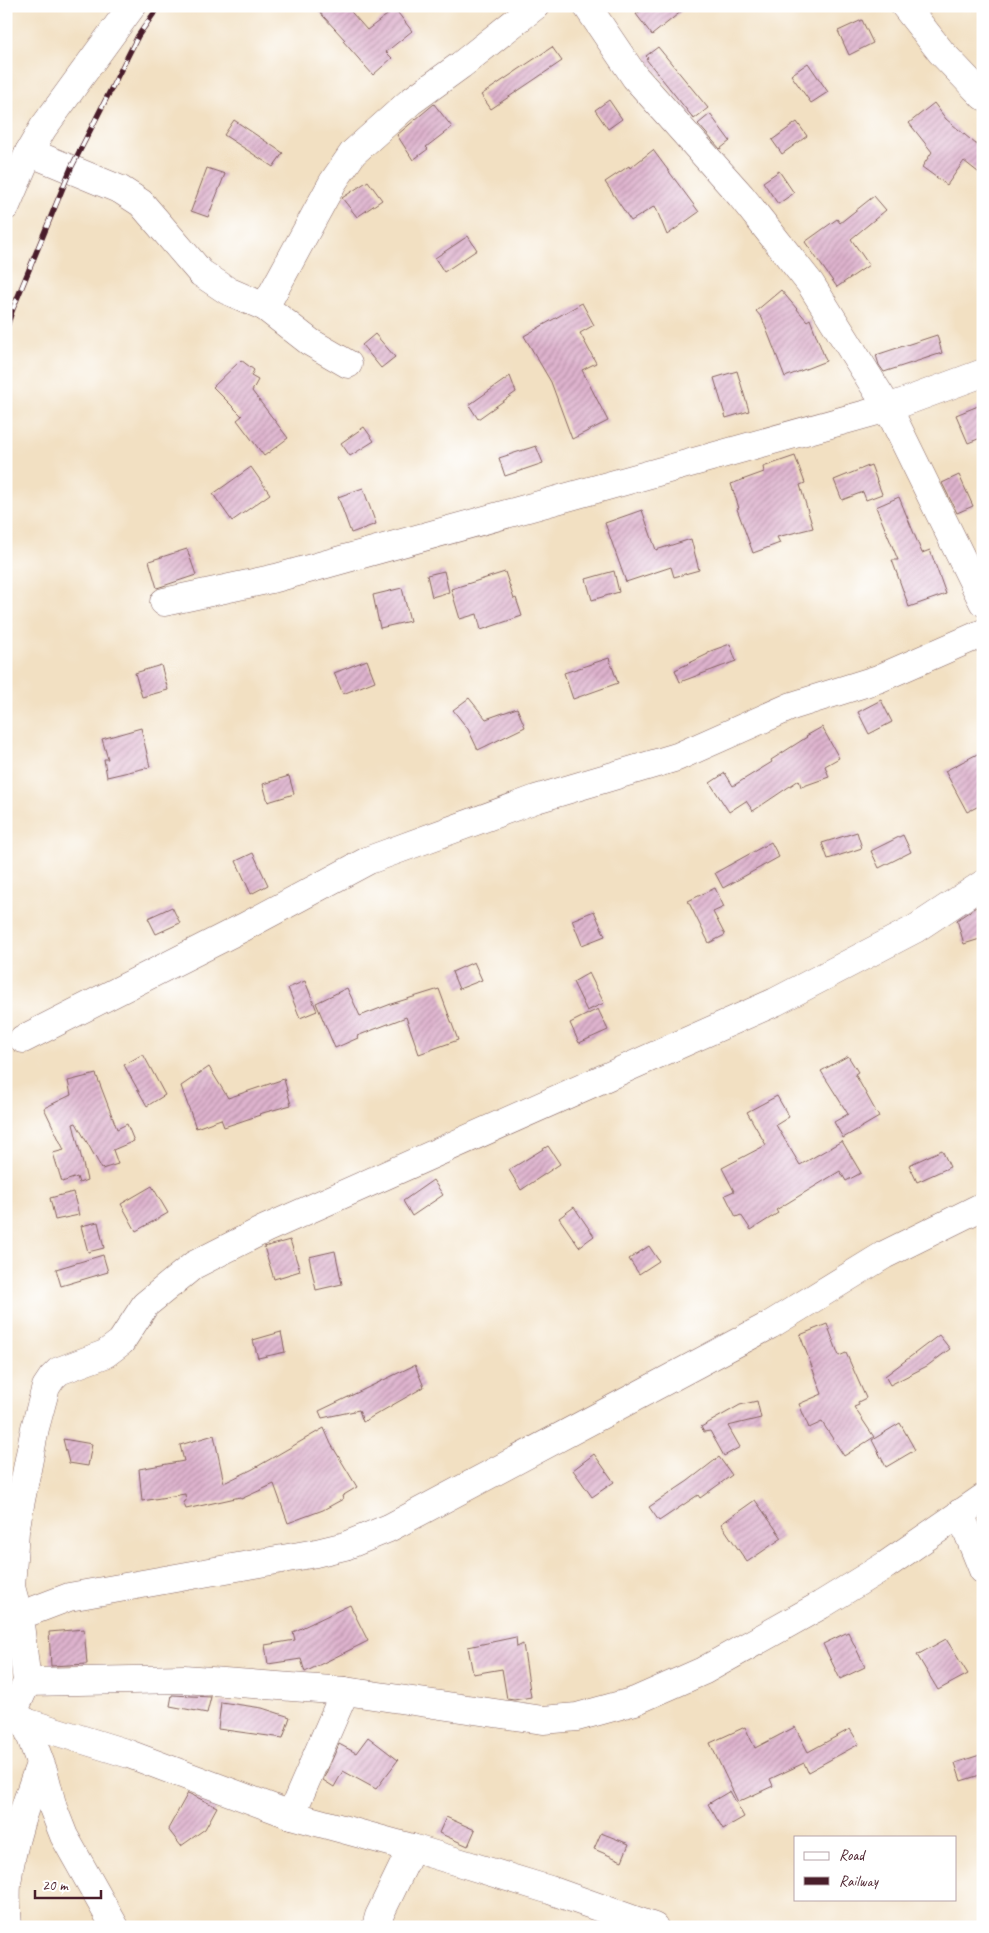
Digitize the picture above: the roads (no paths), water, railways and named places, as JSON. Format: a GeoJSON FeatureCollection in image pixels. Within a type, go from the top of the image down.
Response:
{"type":"FeatureCollection","features":[{"type":"Feature","properties":{"kind":"street"},"geometry":{"type":"LineString","coordinates":[[6,206],[29,152],[43,128],[132,6]]}},
{"type":"Feature","properties":{"kind":"street"},"geometry":{"type":"LineString","coordinates":[[265,307],[333,182],[353,153],[410,102],[461,65],[535,6]]}},
{"type":"Feature","properties":{"kind":"street"},"geometry":{"type":"LineString","coordinates":[[587,6],[635,77],[741,196],[810,283],[888,408],[983,602]]}},
{"type":"Feature","properties":{"kind":"street"},"geometry":{"type":"LineString","coordinates":[[905,6],[941,52],[983,96]]}},
{"type":"Feature","properties":{"kind":"street"},"geometry":{"type":"LineString","coordinates":[[29,152],[121,190],[141,203],[201,273],[228,291],[265,307],[310,342],[348,364]]}},
{"type":"Feature","properties":{"kind":"street"},"geometry":{"type":"LineString","coordinates":[[164,602],[276,578],[888,408],[983,373]]}},
{"type":"Feature","properties":{"kind":"street"},"geometry":{"type":"LineString","coordinates":[[23,1039],[244,927],[369,860],[536,799],[677,757],[792,706],[878,679],[983,632]]}},
{"type":"Feature","properties":{"kind":"street"},"geometry":{"type":"LineString","coordinates":[[14,1718],[28,1682],[19,1616],[11,1587],[15,1531],[35,1428],[46,1387],[52,1378],[59,1372],[105,1354],[121,1342],[145,1306],[194,1265],[265,1229],[775,1002],[915,929],[983,884]]}},
{"type":"Feature","properties":{"kind":"street"},"geometry":{"type":"LineString","coordinates":[[19,1616],[69,1597],[316,1553],[345,1546],[389,1528],[745,1339],[884,1255],[983,1206]]}},
{"type":"Feature","properties":{"kind":"street"},"geometry":{"type":"LineString","coordinates":[[28,1682],[184,1680],[345,1692],[543,1720],[577,1718],[635,1701],[703,1671],[821,1605],[886,1565],[983,1498]]}},
{"type":"Feature","properties":{"kind":"street"},"geometry":{"type":"LineString","coordinates":[[960,1513],[983,1570]]}},
{"type":"Feature","properties":{"kind":"street"},"geometry":{"type":"LineString","coordinates":[[291,1814],[345,1692]]}},
{"type":"Feature","properties":{"kind":"street"},"geometry":{"type":"LineString","coordinates":[[14,1718],[44,1773],[53,1808],[64,1836],[115,1927]]}},
{"type":"Feature","properties":{"kind":"street"},"geometry":{"type":"LineString","coordinates":[[14,1718],[129,1754],[291,1814],[550,1890],[654,1927]]}},
{"type":"Feature","properties":{"kind":"street"},"geometry":{"type":"LineString","coordinates":[[8,1927],[7,1886],[14,1848],[22,1814],[40,1764]]}},
{"type":"Feature","properties":{"kind":"street"},"geometry":{"type":"LineString","coordinates":[[376,1927],[379,1916],[412,1848]]}},
{"type":"Feature","properties":{"kind":"railway"},"geometry":{"type":"LineString","coordinates":[[6,330],[12,311],[71,168],[138,36],[159,6]]}}]}
